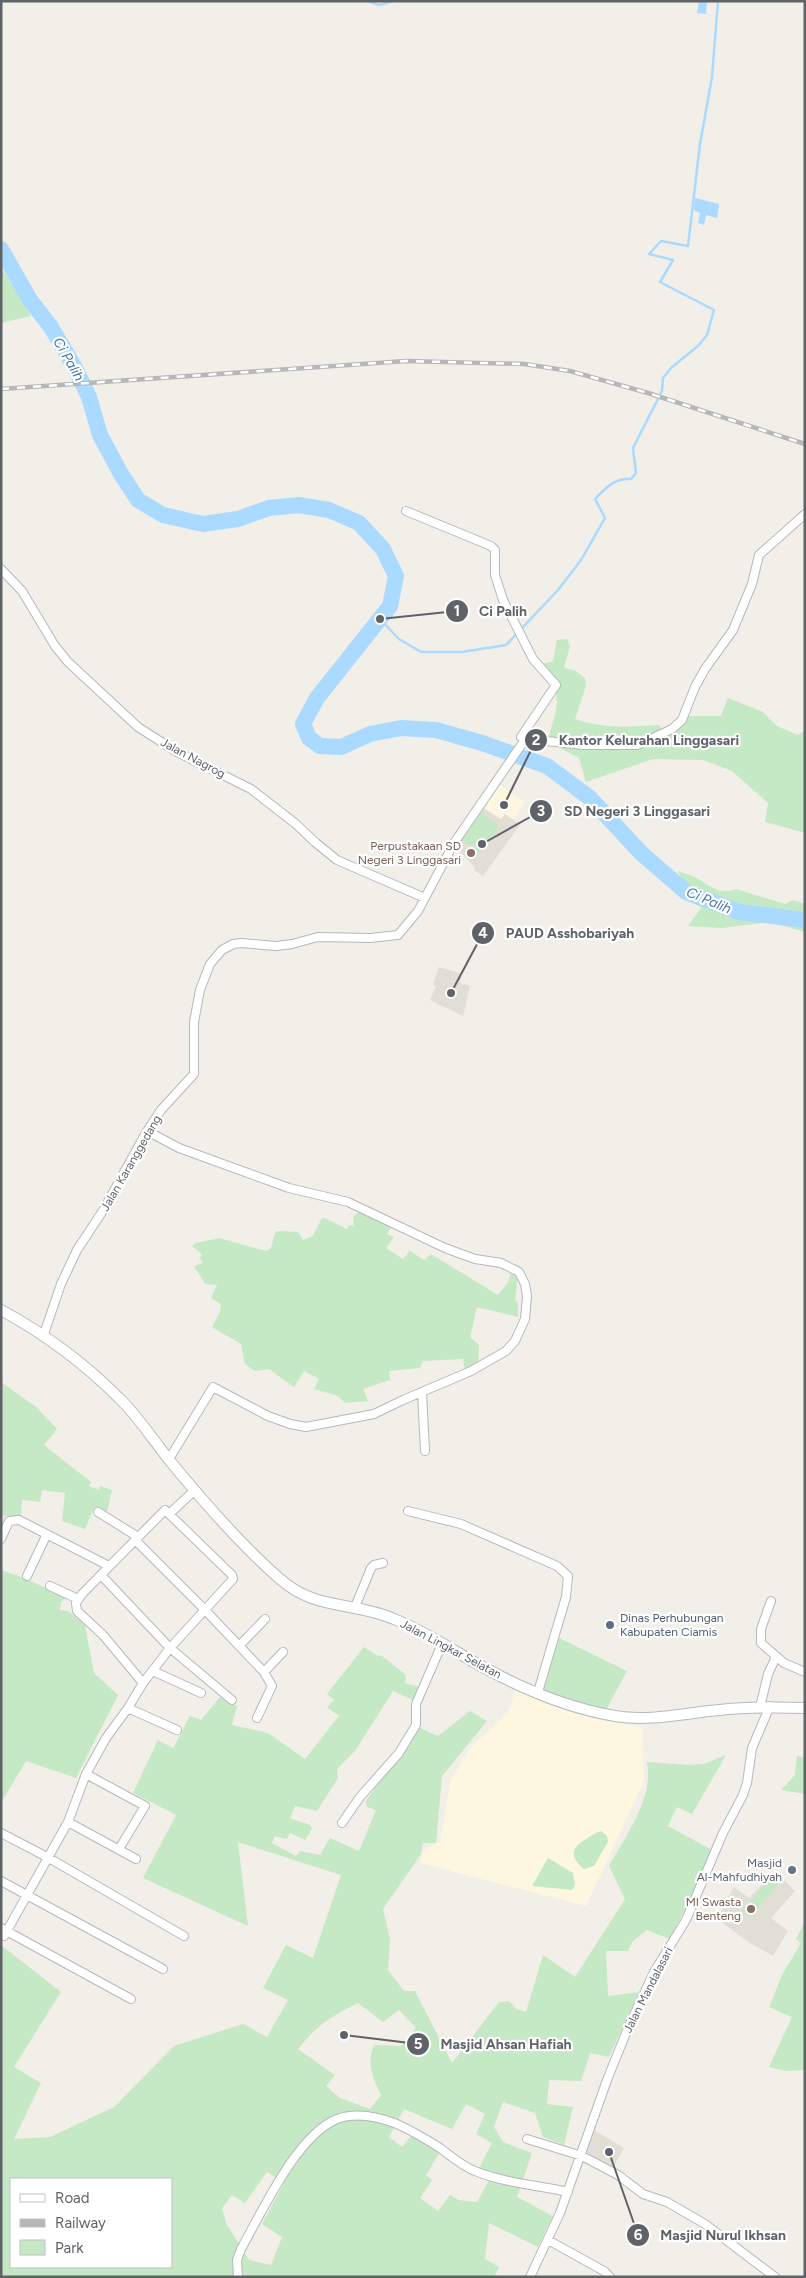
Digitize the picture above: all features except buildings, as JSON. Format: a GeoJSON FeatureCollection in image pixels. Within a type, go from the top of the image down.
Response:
{"type":"FeatureCollection","features":[{"type":"Feature","properties":{"kind":"street"},"geometry":{"type":"LineString","coordinates":[[406,510],[493,548],[498,587],[533,659],[555,682],[556,687],[521,736],[524,743],[548,740],[608,746],[638,745],[672,729],[682,720],[695,687],[705,669],[733,630],[752,584],[759,555],[805,514]]}},
{"type":"Feature","properties":{"kind":"street","name":"Jalan Nagrog"},"geometry":{"type":"LineString","coordinates":[[1,569],[22,591],[55,646],[68,662],[138,727],[177,752],[251,790],[296,824],[316,844],[337,860],[425,898]]}},
{"type":"Feature","properties":{"kind":"street","name":"Jalan Karanggedang"},"geometry":{"type":"LineString","coordinates":[[44,1334],[61,1284],[77,1250],[104,1209],[147,1131],[161,1110],[194,1074],[194,1022],[200,990],[210,964],[222,950],[233,944],[276,946],[318,937],[370,938],[398,935],[404,926],[410,922],[425,898],[454,843],[506,765],[524,743]]}},
{"type":"Feature","properties":{"kind":"street"},"geometry":{"type":"LineString","coordinates":[[147,1131],[179,1148],[289,1188],[348,1202],[445,1248],[475,1258],[501,1263],[519,1272],[526,1289],[526,1312],[515,1341],[506,1351],[471,1371],[374,1414],[345,1422],[306,1427],[290,1424],[268,1416],[213,1387],[168,1459]]}},
{"type":"Feature","properties":{"kind":"street","name":"Jalan Lingkar Selatan"},"geometry":{"type":"LineString","coordinates":[[1,1310],[44,1334],[95,1375],[121,1399],[168,1459],[227,1526],[278,1578],[293,1590],[316,1601],[355,1607],[393,1618],[477,1664],[538,1692],[581,1708],[616,1716],[661,1717],[765,1707],[805,1708]]}},
{"type":"Feature","properties":{"kind":"street"},"geometry":{"type":"LineString","coordinates":[[422,1392],[425,1451]]}},
{"type":"Feature","properties":{"kind":"street"},"geometry":{"type":"LineString","coordinates":[[169,1514],[195,1490]]}},
{"type":"Feature","properties":{"kind":"street"},"geometry":{"type":"LineString","coordinates":[[131,1998],[4,1932],[68,1822],[86,1774],[106,1738],[128,1708],[143,1683],[170,1648],[230,1583],[232,1575],[165,1510],[100,1574],[76,1603],[77,1611],[103,1635],[143,1683]]}},
{"type":"Feature","properties":{"kind":"street"},"geometry":{"type":"LineString","coordinates":[[98,1512],[136,1539],[264,1672],[272,1686],[257,1718]]}},
{"type":"Feature","properties":{"kind":"street"},"geometry":{"type":"LineString","coordinates":[[408,1512],[466,1526],[556,1566],[568,1576],[566,1597],[538,1692]]}},
{"type":"Feature","properties":{"kind":"street"},"geometry":{"type":"LineString","coordinates":[[1,1539],[7,1525],[12,1520],[19,1520],[109,1566]]}},
{"type":"Feature","properties":{"kind":"street"},"geometry":{"type":"LineString","coordinates":[[27,1576],[47,1534]]}},
{"type":"Feature","properties":{"kind":"street"},"geometry":{"type":"LineString","coordinates":[[355,1607],[371,1568],[383,1563]]}},
{"type":"Feature","properties":{"kind":"street"},"geometry":{"type":"LineString","coordinates":[[100,1574],[170,1648],[232,1700]]}},
{"type":"Feature","properties":{"kind":"street"},"geometry":{"type":"LineString","coordinates":[[50,1586],[78,1599]]}},
{"type":"Feature","properties":{"kind":"street"},"geometry":{"type":"LineString","coordinates":[[771,1601],[761,1629],[763,1646],[792,1668],[805,1672]]}},
{"type":"Feature","properties":{"kind":"street"},"geometry":{"type":"LineString","coordinates":[[239,1646],[265,1618]]}},
{"type":"Feature","properties":{"kind":"street"},"geometry":{"type":"LineString","coordinates":[[342,1823],[360,1797],[399,1753],[416,1725],[416,1704],[442,1644]]}},
{"type":"Feature","properties":{"kind":"street"},"geometry":{"type":"LineString","coordinates":[[264,1672],[283,1652]]}},
{"type":"Feature","properties":{"kind":"street","name":"Jalan Mandalasari"},"geometry":{"type":"LineString","coordinates":[[530,2277],[568,2192],[607,2080],[628,2028],[654,1972],[686,1920],[723,1833],[743,1795],[747,1783],[752,1748],[765,1707],[768,1674],[776,1657]]}},
{"type":"Feature","properties":{"kind":"street"},"geometry":{"type":"LineString","coordinates":[[153,1671],[201,1693]]}},
{"type":"Feature","properties":{"kind":"street"},"geometry":{"type":"LineString","coordinates":[[128,1708],[177,1730]]}},
{"type":"Feature","properties":{"kind":"street"},"geometry":{"type":"LineString","coordinates":[[86,1774],[145,1806],[119,1849]]}},
{"type":"Feature","properties":{"kind":"street"},"geometry":{"type":"LineString","coordinates":[[68,1822],[136,1858]]}},
{"type":"Feature","properties":{"kind":"street"},"geometry":{"type":"LineString","coordinates":[[1,1833],[48,1857],[184,1936]]}},
{"type":"Feature","properties":{"kind":"street"},"geometry":{"type":"LineString","coordinates":[[1,1881],[163,1969]]}},
{"type":"Feature","properties":{"kind":"street"},"geometry":{"type":"LineString","coordinates":[[238,2277],[237,2260],[241,2249],[289,2166],[304,2146],[320,2130],[337,2119],[353,2115],[373,2117],[394,2123],[418,2134],[474,2171],[492,2177],[568,2192]]}},
{"type":"Feature","properties":{"kind":"street"},"geometry":{"type":"LineString","coordinates":[[527,2139],[582,2156],[618,2175],[643,2194],[667,2202],[705,2224],[775,2277]]}},
{"type":"Feature","properties":{"kind":"street"},"geometry":{"type":"LineString","coordinates":[[548,2240],[580,2257],[610,2277]]}},
{"type":"Feature","properties":{"kind":"shaded area"},"geometry":{"type":"Polygon","coordinates":[[[499,784],[525,802],[513,820],[505,815],[501,820],[482,807],[499,784]]]}},
{"type":"Feature","properties":{"kind":"shaded area"},"geometry":{"type":"Polygon","coordinates":[[[482,807],[501,819],[505,814],[520,825],[483,876],[474,870],[475,868],[456,847],[482,807]]]}},
{"type":"Feature","properties":{"kind":"shaded area"},"geometry":{"type":"Polygon","coordinates":[[[439,967],[462,974],[460,983],[470,986],[463,1016],[430,1000],[436,986],[433,984],[439,967]]]}},
{"type":"Feature","properties":{"kind":"shaded area"},"geometry":{"type":"Polygon","coordinates":[[[516,1689],[602,1718],[642,1728],[644,1781],[586,1906],[420,1863],[424,1850],[440,1842],[451,1779],[474,1744],[508,1713],[516,1689]]]}},
{"type":"Feature","properties":{"kind":"shaded area","name":"MI Swasta Benteng"},"geometry":{"type":"Polygon","coordinates":[[[775,1871],[795,1891],[771,1918],[788,1931],[773,1956],[750,1943],[717,1919],[734,1887],[749,1898],[775,1871]]]}},
{"type":"Feature","properties":{"kind":"shaded area"},"geometry":{"type":"Polygon","coordinates":[[[594,2130],[624,2148],[612,2169],[588,2155],[587,2150],[594,2130]]]}},
{"type":"Feature","properties":{"kind":"green space"},"geometry":{"type":"Polygon","coordinates":[[[1,267],[31,316],[1,323],[1,267]]]}},
{"type":"Feature","properties":{"kind":"green space"},"geometry":{"type":"Polygon","coordinates":[[[567,639],[570,646],[564,668],[576,671],[585,678],[586,686],[575,719],[606,726],[659,725],[666,736],[684,723],[688,716],[721,716],[728,698],[763,712],[777,726],[798,735],[805,730],[805,833],[765,822],[768,803],[732,771],[703,760],[653,759],[586,782],[579,758],[556,746],[549,735],[557,706],[557,699],[552,685],[540,665],[553,661],[557,640],[567,639]]]}},
{"type":"Feature","properties":{"kind":"green space"},"geometry":{"type":"Polygon","coordinates":[[[479,812],[498,824],[497,826],[499,827],[480,853],[475,850],[477,847],[472,844],[470,846],[461,840],[479,812]]]}},
{"type":"Feature","properties":{"kind":"green space"},"geometry":{"type":"Polygon","coordinates":[[[678,871],[695,877],[722,891],[736,889],[785,904],[793,900],[805,904],[805,932],[770,922],[722,928],[688,926],[701,908],[690,900],[678,871]]]}},
{"type":"Feature","properties":{"kind":"green space"},"geometry":{"type":"Polygon","coordinates":[[[361,1210],[392,1225],[387,1234],[394,1237],[386,1248],[403,1259],[410,1251],[424,1260],[431,1254],[498,1295],[508,1282],[512,1270],[518,1275],[515,1300],[518,1303],[518,1317],[477,1307],[470,1337],[479,1345],[478,1364],[465,1370],[463,1359],[423,1361],[420,1368],[389,1371],[390,1380],[363,1389],[368,1401],[345,1403],[338,1396],[314,1389],[319,1379],[304,1371],[294,1387],[269,1369],[255,1371],[245,1364],[241,1344],[212,1327],[220,1312],[221,1304],[211,1298],[217,1285],[205,1284],[194,1266],[201,1264],[203,1261],[199,1259],[202,1254],[192,1246],[196,1243],[219,1238],[266,1251],[271,1248],[275,1233],[278,1231],[298,1232],[303,1240],[313,1236],[322,1218],[347,1229],[349,1225],[354,1226],[353,1217],[361,1210]]]}},
{"type":"Feature","properties":{"kind":"green space"},"geometry":{"type":"Polygon","coordinates":[[[1,1382],[36,1407],[57,1429],[44,1445],[91,1482],[89,1486],[99,1490],[100,1486],[112,1490],[107,1512],[94,1508],[85,1529],[62,1521],[65,1493],[42,1490],[40,1502],[22,1500],[21,1516],[1,1516],[1,1382]]]}},
{"type":"Feature","properties":{"kind":"green space"},"geometry":{"type":"Polygon","coordinates":[[[1,1570],[27,1579],[66,1598],[61,1602],[60,1610],[68,1611],[85,1625],[94,1673],[118,1695],[76,1778],[26,1761],[1,1803],[1,1570]]]}},
{"type":"Feature","properties":{"kind":"green space"},"geometry":{"type":"Polygon","coordinates":[[[557,1637],[627,1671],[607,1708],[600,1710],[543,1691],[557,1637]]]}},
{"type":"Feature","properties":{"kind":"green space"},"geometry":{"type":"Polygon","coordinates":[[[364,1647],[376,1655],[382,1656],[406,1675],[405,1683],[419,1687],[415,1701],[393,1691],[355,1751],[337,1769],[338,1778],[317,1811],[295,1806],[290,1818],[310,1825],[312,1829],[305,1840],[290,1833],[287,1839],[275,1836],[272,1843],[296,1856],[300,1851],[320,1855],[330,1838],[359,1851],[376,1810],[367,1807],[366,1801],[418,1727],[438,1736],[470,1711],[487,1721],[442,1776],[436,1843],[423,1843],[421,1854],[383,1909],[390,1939],[388,1970],[404,1991],[415,1991],[452,2063],[499,2002],[509,2001],[516,2009],[526,2012],[543,1955],[575,1977],[625,1899],[609,1866],[643,1803],[648,1776],[647,1762],[688,1765],[704,1764],[726,1755],[692,1814],[677,1807],[668,1826],[714,1851],[670,1939],[647,1930],[632,1942],[628,1951],[606,1951],[608,1996],[639,1992],[609,2057],[590,2053],[581,2081],[549,2080],[547,2104],[573,2107],[564,2145],[543,2137],[535,2113],[503,2102],[494,2127],[503,2142],[532,2153],[517,2197],[553,2216],[538,2247],[489,2223],[485,2259],[499,2267],[494,2277],[1,2277],[1,1945],[61,1992],[14,2067],[41,2083],[14,2139],[50,2137],[114,2107],[174,2046],[243,2024],[267,2037],[288,2000],[263,1988],[286,1945],[313,1958],[341,1875],[238,1842],[248,1926],[143,1878],[176,1815],[133,1793],[158,1740],[173,1748],[190,1716],[201,1720],[220,1697],[237,1706],[232,1725],[268,1733],[305,1759],[339,1716],[327,1707],[334,1700],[327,1694],[364,1647]],[[358,2003],[318,2027],[298,2049],[335,2075],[326,2086],[340,2098],[370,2109],[381,2095],[373,2077],[371,2065],[374,2045],[401,2046],[416,2028],[399,2010],[383,2022],[358,2003]],[[466,2104],[452,2129],[404,2109],[389,2137],[402,2147],[411,2136],[440,2152],[426,2175],[432,2180],[420,2198],[438,2211],[450,2195],[459,2200],[477,2202],[493,2173],[479,2168],[492,2143],[476,2134],[485,2114],[466,2104]],[[267,2172],[245,2203],[232,2195],[222,2208],[226,2223],[249,2260],[271,2265],[282,2237],[262,2224],[284,2183],[267,2172]]]}},
{"type":"Feature","properties":{"kind":"green space"},"geometry":{"type":"Polygon","coordinates":[[[797,1756],[805,1758],[805,1794],[781,1790],[795,1775],[797,1756]]]}},
{"type":"Feature","properties":{"kind":"green space"},"geometry":{"type":"Polygon","coordinates":[[[601,1831],[607,1836],[608,1842],[594,1866],[584,1869],[577,1862],[574,1851],[583,1841],[601,1831]]]}},
{"type":"Feature","properties":{"kind":"green space"},"geometry":{"type":"Polygon","coordinates":[[[548,1858],[573,1873],[575,1885],[572,1890],[532,1886],[548,1858]]]}},
{"type":"Feature","properties":{"kind":"green space"},"geometry":{"type":"Polygon","coordinates":[[[772,1876],[779,1883],[750,1917],[742,1911],[772,1876]]]}},
{"type":"Feature","properties":{"kind":"green space"},"geometry":{"type":"Polygon","coordinates":[[[805,1921],[805,2070],[786,2071],[769,2067],[792,2017],[769,2007],[782,1975],[801,1943],[796,1939],[805,1921]]]}},
{"type":"Feature","properties":{"kind":"water"},"geometry":{"type":"Polygon","coordinates":[[[699,1],[707,1],[706,14],[697,13],[699,1]]]}},
{"type":"Feature","properties":{"kind":"water"},"geometry":{"type":"Polygon","coordinates":[[[695,198],[719,204],[717,218],[706,215],[704,225],[698,223],[700,213],[694,210],[695,198]]]}},
{"type":"Feature","properties":{"kind":"waterway"},"geometry":{"type":"LineString","coordinates":[[368,1],[379,5],[393,1]]}},
{"type":"Feature","properties":{"kind":"waterway"},"geometry":{"type":"LineString","coordinates":[[380,619],[399,639],[421,652],[462,652],[506,645],[558,590],[581,560],[605,518],[595,499],[611,484],[620,480],[631,479],[636,473],[633,448],[662,391],[663,378],[671,368],[699,345],[707,335],[714,310],[660,282],[673,260],[649,254],[661,241],[688,246],[700,144],[712,77],[718,1]]}},
{"type":"Feature","properties":{"kind":"waterway","name":"Ci Palih"},"geometry":{"type":"LineString","coordinates":[[1,249],[30,300],[51,327],[74,366],[89,397],[100,435],[121,474],[138,500],[163,515],[203,524],[238,519],[269,508],[299,505],[329,510],[359,523],[383,549],[396,576],[390,606],[317,698],[303,724],[309,738],[320,746],[341,747],[370,734],[401,728],[436,730],[482,743],[547,766],[590,798],[641,853],[686,892],[739,912],[805,920]]}},
{"type":"Feature","properties":{"kind":"railway"},"geometry":{"type":"LineString","coordinates":[[1,389],[406,361],[524,364],[570,371],[648,393],[805,444]]}},
{"type":"Feature","properties":{"kind":"place","name":"Ci Palih"},"geometry":{"type":"Point","coordinates":[380,619]}},
{"type":"Feature","properties":{"kind":"place","name":"Kantor Kelurahan Linggasari"},"geometry":{"type":"Point","coordinates":[504,805]}},
{"type":"Feature","properties":{"kind":"place","name":"SD Negeri 3 Linggasari"},"geometry":{"type":"Point","coordinates":[482,844]}},
{"type":"Feature","properties":{"kind":"place","name":"Perpustakaan SD Negeri 3 Linggasari"},"geometry":{"type":"Point","coordinates":[471,853]}},
{"type":"Feature","properties":{"kind":"place","name":"PAUD Asshobariyah"},"geometry":{"type":"Point","coordinates":[451,993]}},
{"type":"Feature","properties":{"kind":"place","name":"Dinas Perhubungan Kabupaten Ciamis"},"geometry":{"type":"Point","coordinates":[610,1625]}},
{"type":"Feature","properties":{"kind":"place","name":"Masjid Al-Mahfudhiyah"},"geometry":{"type":"Point","coordinates":[792,1870]}},
{"type":"Feature","properties":{"kind":"place","name":"MI Swasta Benteng"},"geometry":{"type":"Point","coordinates":[751,1909]}},
{"type":"Feature","properties":{"kind":"place","name":"Masjid Ahsan Hafiah"},"geometry":{"type":"Point","coordinates":[344,2035]}},
{"type":"Feature","properties":{"kind":"place","name":"Masjid Nurul Ikhsan"},"geometry":{"type":"Point","coordinates":[609,2152]}}]}
